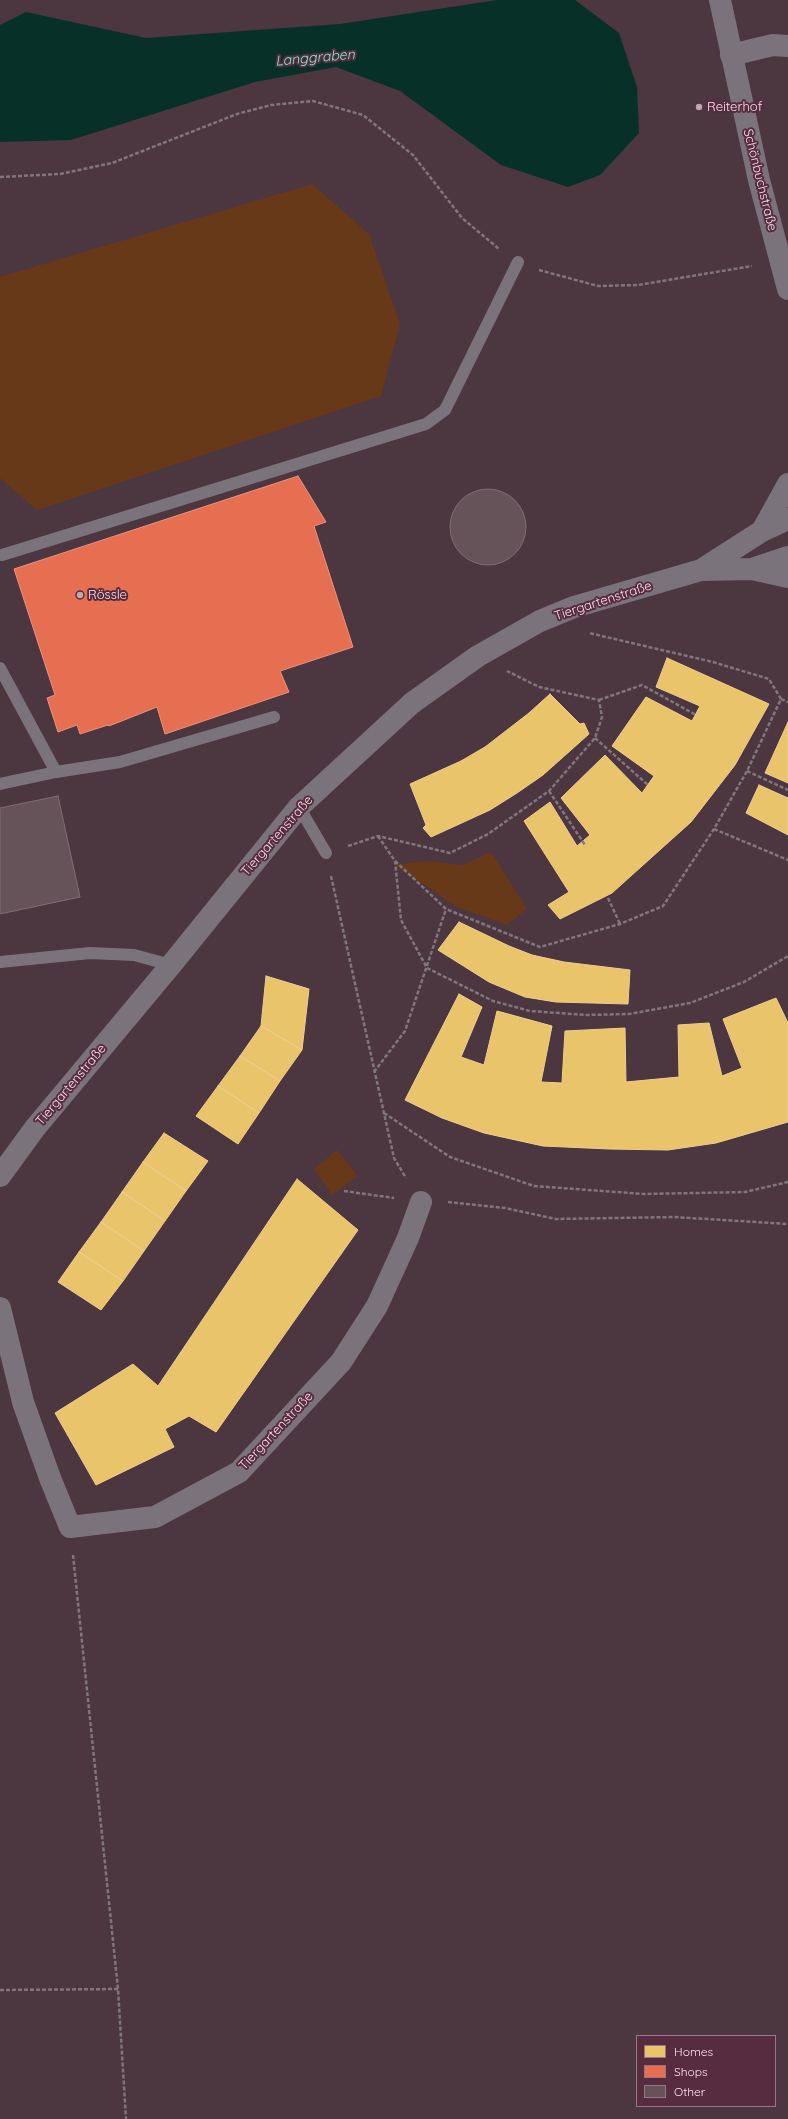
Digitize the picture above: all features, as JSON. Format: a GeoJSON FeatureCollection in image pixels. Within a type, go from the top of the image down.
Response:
{"type":"FeatureCollection","features":[{"type":"Feature","properties":{"kind":"street","name":"Schönbuchstraße"},"geometry":{"type":"LineString","coordinates":[[720,0],[759,180],[788,289]]}},
{"type":"Feature","properties":{"kind":"street"},"geometry":{"type":"LineString","coordinates":[[731,55],[773,45],[788,46]]}},
{"type":"Feature","properties":{"kind":"street","name":"Tiergartenstraße"},"geometry":{"type":"LineString","coordinates":[[762,532],[788,484]]}},
{"type":"Feature","properties":{"kind":"street","name":"Tiergartenstraße"},"geometry":{"type":"LineString","coordinates":[[701,570],[762,532],[788,519]]}},
{"type":"Feature","properties":{"kind":"street","name":"Tiergartenstraße"},"geometry":{"type":"LineString","coordinates":[[752,569],[788,557]]}},
{"type":"Feature","properties":{"kind":"street","name":"Tiergartenstraße"},"geometry":{"type":"LineString","coordinates":[[0,1176],[35,1128],[171,965],[299,807],[412,703],[478,656],[540,621],[574,607],[701,570],[752,569],[788,577]]}},
{"type":"Feature","properties":{"kind":"street","name":"Tiergartenstraße"},"geometry":{"type":"LineString","coordinates":[[70,1526],[155,1517],[239,1472],[341,1362],[377,1306],[408,1238],[421,1202]]}},
{"type":"Feature","properties":{"kind":"street"},"geometry":{"type":"LineString","coordinates":[[0,1308],[23,1402],[50,1478],[70,1526]]}},
{"type":"Feature","properties":{"kind":"lane"},"geometry":{"type":"LineString","coordinates":[[1,553],[426,424],[445,410],[518,262]]}},
{"type":"Feature","properties":{"kind":"lane"},"geometry":{"type":"LineString","coordinates":[[0,668],[56,772]]}},
{"type":"Feature","properties":{"kind":"lane"},"geometry":{"type":"LineString","coordinates":[[0,784],[56,772],[120,762],[274,718]]}},
{"type":"Feature","properties":{"kind":"lane"},"geometry":{"type":"LineString","coordinates":[[299,807],[326,853]]}},
{"type":"Feature","properties":{"kind":"lane"},"geometry":{"type":"LineString","coordinates":[[0,962],[90,953],[134,955],[171,965]]}},
{"type":"Feature","properties":{"kind":"path"},"geometry":{"type":"LineString","coordinates":[[0,177],[60,174],[112,163],[236,114],[271,105],[313,101],[363,115],[413,155],[462,218],[488,242],[518,262],[545,273],[598,286],[638,285],[780,261]]}},
{"type":"Feature","properties":{"kind":"path"},"geometry":{"type":"LineString","coordinates":[[585,632],[713,662],[769,679],[781,700],[788,702]]}},
{"type":"Feature","properties":{"kind":"path"},"geometry":{"type":"LineString","coordinates":[[539,687],[599,700],[642,685],[696,715]]}},
{"type":"Feature","properties":{"kind":"path"},"geometry":{"type":"LineString","coordinates":[[421,1202],[394,1158],[326,853],[378,836],[450,853],[488,834],[549,791],[595,738],[602,717],[599,700]]}},
{"type":"Feature","properties":{"kind":"path"},"geometry":{"type":"LineString","coordinates":[[378,836],[395,861],[446,909],[540,947],[620,924],[663,906],[714,829],[747,771],[781,700]]}},
{"type":"Feature","properties":{"kind":"path"},"geometry":{"type":"LineString","coordinates":[[595,738],[648,785]]}},
{"type":"Feature","properties":{"kind":"path"},"geometry":{"type":"LineString","coordinates":[[747,771],[788,790]]}},
{"type":"Feature","properties":{"kind":"path"},"geometry":{"type":"LineString","coordinates":[[549,791],[585,845]]}},
{"type":"Feature","properties":{"kind":"path"},"geometry":{"type":"LineString","coordinates":[[714,829],[788,860]]}},
{"type":"Feature","properties":{"kind":"path"},"geometry":{"type":"LineString","coordinates":[[395,861],[401,920],[428,968],[493,1001],[530,1011],[586,1016],[629,1014],[690,1003],[744,982],[788,956]]}},
{"type":"Feature","properties":{"kind":"path"},"geometry":{"type":"LineString","coordinates":[[608,898],[620,924]]}},
{"type":"Feature","properties":{"kind":"path"},"geometry":{"type":"LineString","coordinates":[[374,1072],[405,1031],[428,968],[446,909]]}},
{"type":"Feature","properties":{"kind":"path"},"geometry":{"type":"LineString","coordinates":[[384,1112],[450,1157],[534,1186],[652,1194],[745,1192],[788,1182]]}},
{"type":"Feature","properties":{"kind":"path"},"geometry":{"type":"LineString","coordinates":[[344,1192],[421,1202],[436,1201],[506,1208],[556,1218],[674,1217],[788,1224]]}},
{"type":"Feature","properties":{"kind":"path"},"geometry":{"type":"LineString","coordinates":[[70,1526],[118,1989],[126,2119]]}},
{"type":"Feature","properties":{"kind":"path"},"geometry":{"type":"LineString","coordinates":[[0,1990],[118,1989]]}},
{"type":"Feature","properties":{"kind":"shaded area"},"geometry":{"type":"Polygon","coordinates":[[[312,184],[369,234],[400,324],[381,396],[37,510],[0,478],[0,277],[312,184]]]}},
{"type":"Feature","properties":{"kind":"shaded area"},"geometry":{"type":"Polygon","coordinates":[[[491,852],[527,909],[507,925],[457,907],[395,865],[425,861],[463,865],[491,852]]]}},
{"type":"Feature","properties":{"kind":"shaded area"},"geometry":{"type":"Polygon","coordinates":[[[337,1150],[358,1176],[332,1195],[314,1169],[337,1150]]]}},
{"type":"Feature","properties":{"kind":"water","name":"Langgraben"},"geometry":{"type":"Polygon","coordinates":[[[497,0],[575,0],[619,33],[637,87],[639,133],[600,175],[568,187],[501,165],[400,91],[336,67],[255,82],[71,140],[0,142],[0,25],[26,12],[146,38],[340,24],[497,0]]]}},
{"type":"Feature","properties":{"kind":"building: Homes"},"geometry":{"type":"Polygon","coordinates":[[[667,658],[769,704],[735,765],[691,822],[612,893],[560,919],[548,905],[569,892],[524,821],[550,802],[577,846],[590,835],[561,798],[605,755],[642,793],[654,776],[612,746],[646,697],[692,721],[700,706],[656,687],[667,658]]]}},
{"type":"Feature","properties":{"kind":"building: Homes"},"geometry":{"type":"Polygon","coordinates":[[[550,694],[580,724],[584,723],[589,734],[543,775],[517,793],[490,810],[431,837],[423,828],[426,825],[410,784],[461,761],[485,747],[529,713],[550,694]]]}},
{"type":"Feature","properties":{"kind":"building: Homes"},"geometry":{"type":"Polygon","coordinates":[[[788,722],[788,783],[765,773],[788,722]]]}},
{"type":"Feature","properties":{"kind":"building: Homes"},"geometry":{"type":"Polygon","coordinates":[[[759,785],[788,798],[788,835],[746,813],[759,785]]]}},
{"type":"Feature","properties":{"kind":"building: Homes"},"geometry":{"type":"Polygon","coordinates":[[[459,922],[509,946],[532,955],[564,962],[630,970],[628,1004],[556,1002],[525,997],[489,982],[438,950],[459,922]]]}},
{"type":"Feature","properties":{"kind":"building: Homes"},"geometry":{"type":"Polygon","coordinates":[[[266,976],[309,989],[302,1050],[261,1026],[266,976]]]}},
{"type":"Feature","properties":{"kind":"building: Homes"},"geometry":{"type":"Polygon","coordinates":[[[459,994],[482,1007],[461,1057],[484,1065],[497,1011],[552,1026],[541,1082],[562,1083],[565,1031],[625,1028],[626,1082],[679,1077],[678,1025],[709,1023],[722,1076],[742,1068],[723,1019],[776,998],[788,1023],[788,1122],[716,1143],[668,1150],[543,1146],[484,1133],[442,1118],[405,1100],[459,994]]]}},
{"type":"Feature","properties":{"kind":"building: Homes"},"geometry":{"type":"Polygon","coordinates":[[[261,1026],[302,1050],[280,1081],[240,1056],[261,1026]]]}},
{"type":"Feature","properties":{"kind":"building: Homes"},"geometry":{"type":"Polygon","coordinates":[[[240,1056],[280,1081],[259,1113],[218,1086],[240,1056]]]}},
{"type":"Feature","properties":{"kind":"building: Homes"},"geometry":{"type":"Polygon","coordinates":[[[218,1086],[259,1113],[238,1144],[196,1116],[218,1086]]]}},
{"type":"Feature","properties":{"kind":"building: Homes"},"geometry":{"type":"Polygon","coordinates":[[[164,1133],[208,1161],[186,1191],[143,1162],[164,1133]]]}},
{"type":"Feature","properties":{"kind":"building: Homes"},"geometry":{"type":"Polygon","coordinates":[[[143,1162],[186,1191],[165,1221],[122,1192],[143,1162]]]}},
{"type":"Feature","properties":{"kind":"building: Homes"},"geometry":{"type":"Polygon","coordinates":[[[297,1179],[358,1230],[216,1432],[189,1416],[165,1429],[174,1447],[96,1485],[55,1413],[133,1364],[158,1386],[297,1179]]]}},
{"type":"Feature","properties":{"kind":"building: Homes"},"geometry":{"type":"Polygon","coordinates":[[[122,1192],[165,1221],[144,1251],[101,1222],[122,1192]]]}},
{"type":"Feature","properties":{"kind":"building: Homes"},"geometry":{"type":"Polygon","coordinates":[[[101,1222],[144,1251],[123,1281],[79,1252],[101,1222]]]}},
{"type":"Feature","properties":{"kind":"building: Homes"},"geometry":{"type":"Polygon","coordinates":[[[79,1252],[123,1281],[101,1310],[58,1282],[79,1252]]]}},
{"type":"Feature","properties":{"kind":"building: Shops"},"geometry":{"type":"Polygon","coordinates":[[[298,476],[326,522],[314,526],[353,647],[280,671],[289,692],[165,734],[157,707],[109,726],[108,725],[80,734],[77,725],[58,732],[47,698],[55,695],[14,569],[298,476]]]}},
{"type":"Feature","properties":{"kind":"building: Other"},"geometry":{"type":"Polygon","coordinates":[[[488,489],[502,492],[515,500],[523,513],[526,527],[523,541],[515,554],[502,562],[488,565],[474,562],[461,554],[453,541],[450,527],[453,513],[461,500],[474,492],[488,489]]]}},
{"type":"Feature","properties":{"kind":"building: Other"},"geometry":{"type":"Polygon","coordinates":[[[58,796],[80,897],[0,914],[0,808],[58,796]]]}},
{"type":"Feature","properties":{"kind":"place","name":"Reiterhof"},"geometry":{"type":"Point","coordinates":[699,107]}},
{"type":"Feature","properties":{"kind":"place","name":"Rössle"},"geometry":{"type":"Point","coordinates":[80,595]}}]}
